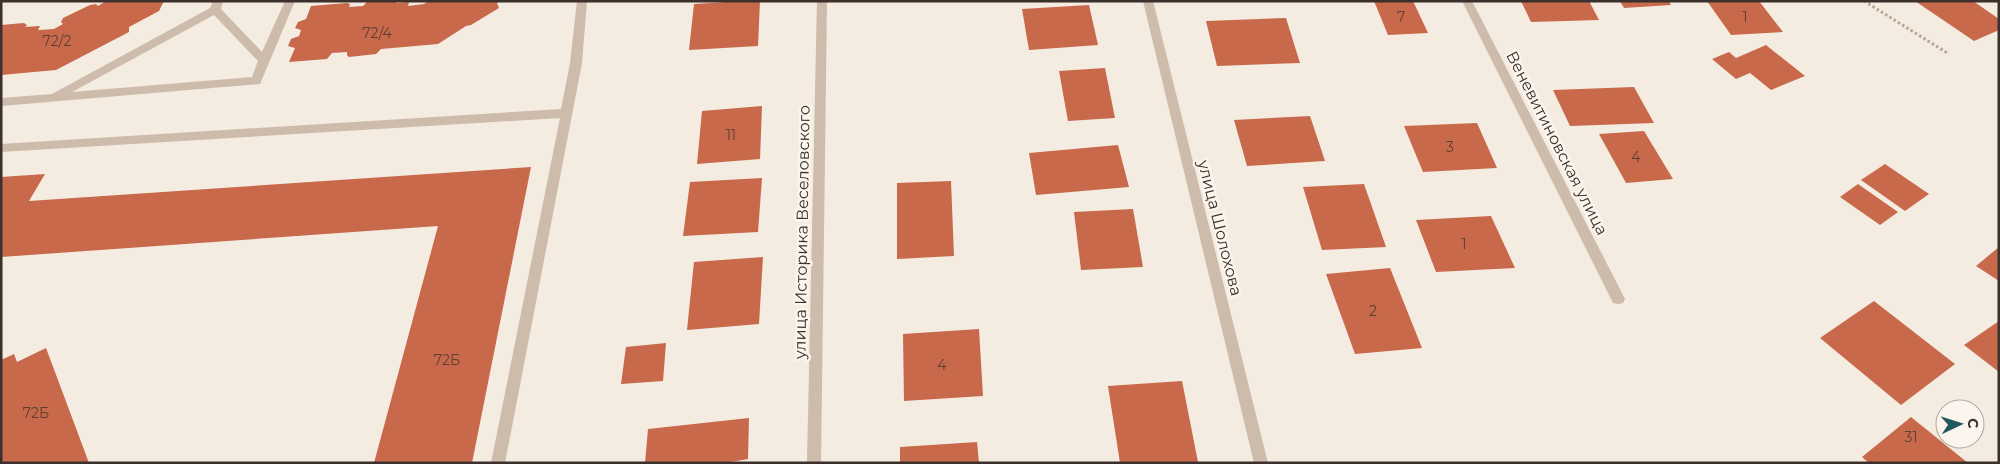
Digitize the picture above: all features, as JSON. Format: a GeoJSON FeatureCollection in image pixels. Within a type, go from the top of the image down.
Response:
{"type":"FeatureCollection","features":[{"type":"Feature","properties":{"kind":"street"},"geometry":{"type":"LineString","coordinates":[[1,102],[256,81],[290,1]]}},
{"type":"Feature","properties":{"kind":"street"},"geometry":{"type":"LineString","coordinates":[[498,463],[576,63],[582,1]]}},
{"type":"Feature","properties":{"kind":"street","name":"улица Историка Веселовского"},"geometry":{"type":"LineString","coordinates":[[814,463],[822,1]]}},
{"type":"Feature","properties":{"kind":"street","name":"улица Шолохова"},"geometry":{"type":"LineString","coordinates":[[1148,1],[1262,463]]}},
{"type":"Feature","properties":{"kind":"street","name":"Веневитиновская улица"},"geometry":{"type":"LineString","coordinates":[[1467,1],[1618,299]]}},
{"type":"Feature","properties":{"kind":"street"},"geometry":{"type":"LineString","coordinates":[[52,98],[217,5],[264,60]]}},
{"type":"Feature","properties":{"kind":"street"},"geometry":{"type":"LineString","coordinates":[[1,148],[566,113]]}},
{"type":"Feature","properties":{"kind":"path"},"geometry":{"type":"LineString","coordinates":[[1864,1],[1949,54]]}},
{"type":"Feature","properties":{"kind":"building"},"geometry":{"type":"Polygon","coordinates":[[[106,1],[164,1],[159,11],[129,27],[129,32],[56,70],[1,75],[1,25],[24,23],[27,25],[25,27],[40,26],[38,30],[54,29],[63,24],[61,22],[63,18],[90,5],[96,4],[98,6],[106,1]]]}},
{"type":"Feature","properties":{"kind":"building"},"geometry":{"type":"Polygon","coordinates":[[[368,1],[409,2],[408,6],[424,4],[429,1],[499,1],[497,3],[499,8],[438,44],[381,49],[376,54],[349,57],[347,52],[332,53],[327,59],[289,62],[295,48],[288,46],[291,39],[299,36],[301,30],[295,28],[298,22],[306,19],[311,6],[347,3],[350,4],[349,7],[363,6],[368,1]]]}},
{"type":"Feature","properties":{"kind":"building"},"geometry":{"type":"Polygon","coordinates":[[[760,1],[758,46],[689,50],[694,4],[760,1]]]}},
{"type":"Feature","properties":{"kind":"building"},"geometry":{"type":"Polygon","coordinates":[[[1374,1],[1413,1],[1428,33],[1388,35],[1374,1]]]}},
{"type":"Feature","properties":{"kind":"building"},"geometry":{"type":"Polygon","coordinates":[[[1521,1],[1589,1],[1599,20],[1531,22],[1521,1]]]}},
{"type":"Feature","properties":{"kind":"building"},"geometry":{"type":"Polygon","coordinates":[[[1620,1],[1669,1],[1671,5],[1624,8],[1620,1]]]}},
{"type":"Feature","properties":{"kind":"building"},"geometry":{"type":"Polygon","coordinates":[[[1707,1],[1759,1],[1783,32],[1731,35],[1707,1]]]}},
{"type":"Feature","properties":{"kind":"building"},"geometry":{"type":"Polygon","coordinates":[[[1915,1],[1973,1],[1999,19],[1999,30],[1974,41],[1915,1]]]}},
{"type":"Feature","properties":{"kind":"building"},"geometry":{"type":"Polygon","coordinates":[[[1089,5],[1098,45],[1029,50],[1022,9],[1089,5]]]}},
{"type":"Feature","properties":{"kind":"building"},"geometry":{"type":"Polygon","coordinates":[[[1286,18],[1300,63],[1217,66],[1206,21],[1286,18]]]}},
{"type":"Feature","properties":{"kind":"building"},"geometry":{"type":"Polygon","coordinates":[[[1766,45],[1805,76],[1771,90],[1750,73],[1736,79],[1712,59],[1729,52],[1736,58],[1766,45]]]}},
{"type":"Feature","properties":{"kind":"building"},"geometry":{"type":"Polygon","coordinates":[[[1105,68],[1115,118],[1068,121],[1059,71],[1105,68]]]}},
{"type":"Feature","properties":{"kind":"building"},"geometry":{"type":"Polygon","coordinates":[[[1634,87],[1654,123],[1570,126],[1553,90],[1634,87]]]}},
{"type":"Feature","properties":{"kind":"building"},"geometry":{"type":"Polygon","coordinates":[[[762,106],[760,159],[697,164],[702,111],[762,106]]]}},
{"type":"Feature","properties":{"kind":"building"},"geometry":{"type":"Polygon","coordinates":[[[1310,116],[1325,161],[1247,166],[1234,120],[1310,116]]]}},
{"type":"Feature","properties":{"kind":"building"},"geometry":{"type":"Polygon","coordinates":[[[1477,123],[1497,168],[1423,172],[1404,126],[1477,123]]]}},
{"type":"Feature","properties":{"kind":"building"},"geometry":{"type":"Polygon","coordinates":[[[1644,131],[1673,179],[1626,183],[1599,134],[1644,131]]]}},
{"type":"Feature","properties":{"kind":"building"},"geometry":{"type":"Polygon","coordinates":[[[1118,145],[1129,187],[1036,195],[1029,153],[1118,145]]]}},
{"type":"Feature","properties":{"kind":"building"},"geometry":{"type":"Polygon","coordinates":[[[1885,164],[1929,194],[1905,211],[1861,180],[1885,164]]]}},
{"type":"Feature","properties":{"kind":"building"},"geometry":{"type":"Polygon","coordinates":[[[531,167],[472,463],[374,463],[438,226],[1,257],[1,177],[45,174],[29,201],[531,167]]]}},
{"type":"Feature","properties":{"kind":"building"},"geometry":{"type":"Polygon","coordinates":[[[762,178],[758,232],[683,236],[690,182],[762,178]]]}},
{"type":"Feature","properties":{"kind":"building"},"geometry":{"type":"Polygon","coordinates":[[[951,181],[954,256],[897,259],[897,183],[951,181]]]}},
{"type":"Feature","properties":{"kind":"building"},"geometry":{"type":"Polygon","coordinates":[[[1364,184],[1386,247],[1322,250],[1303,187],[1364,184]]]}},
{"type":"Feature","properties":{"kind":"building"},"geometry":{"type":"Polygon","coordinates":[[[1858,184],[1898,212],[1880,225],[1840,197],[1858,184]]]}},
{"type":"Feature","properties":{"kind":"building"},"geometry":{"type":"Polygon","coordinates":[[[1133,209],[1143,267],[1081,270],[1074,212],[1133,209]]]}},
{"type":"Feature","properties":{"kind":"building"},"geometry":{"type":"Polygon","coordinates":[[[1491,216],[1515,268],[1436,272],[1416,220],[1491,216]]]}},
{"type":"Feature","properties":{"kind":"building"},"geometry":{"type":"Polygon","coordinates":[[[1999,247],[1999,281],[1976,266],[1999,247]]]}},
{"type":"Feature","properties":{"kind":"building"},"geometry":{"type":"Polygon","coordinates":[[[763,257],[759,324],[687,330],[694,262],[763,257]]]}},
{"type":"Feature","properties":{"kind":"building"},"geometry":{"type":"Polygon","coordinates":[[[1390,268],[1422,348],[1355,354],[1326,274],[1390,268]]]}},
{"type":"Feature","properties":{"kind":"building"},"geometry":{"type":"Polygon","coordinates":[[[1874,301],[1955,364],[1901,405],[1820,338],[1874,301]]]}},
{"type":"Feature","properties":{"kind":"building"},"geometry":{"type":"Polygon","coordinates":[[[1999,321],[1999,372],[1964,345],[1999,321]]]}},
{"type":"Feature","properties":{"kind":"building"},"geometry":{"type":"Polygon","coordinates":[[[979,329],[983,396],[904,401],[903,334],[979,329]]]}},
{"type":"Feature","properties":{"kind":"building"},"geometry":{"type":"Polygon","coordinates":[[[666,343],[663,381],[621,384],[626,347],[666,343]]]}},
{"type":"Feature","properties":{"kind":"building"},"geometry":{"type":"Polygon","coordinates":[[[46,348],[89,463],[1,463],[1,360],[14,354],[17,362],[46,348]]]}},
{"type":"Feature","properties":{"kind":"building"},"geometry":{"type":"Polygon","coordinates":[[[1182,381],[1198,462],[1120,463],[1108,386],[1182,381]]]}},
{"type":"Feature","properties":{"kind":"building"},"geometry":{"type":"Polygon","coordinates":[[[1911,417],[1935,436],[1935,449],[1951,449],[1968,463],[1869,463],[1862,457],[1911,417]]]}},
{"type":"Feature","properties":{"kind":"building"},"geometry":{"type":"Polygon","coordinates":[[[749,418],[748,459],[725,463],[645,463],[648,429],[749,418]]]}},
{"type":"Feature","properties":{"kind":"building"},"geometry":{"type":"Polygon","coordinates":[[[977,442],[979,463],[900,463],[900,447],[977,442]]]}}]}
